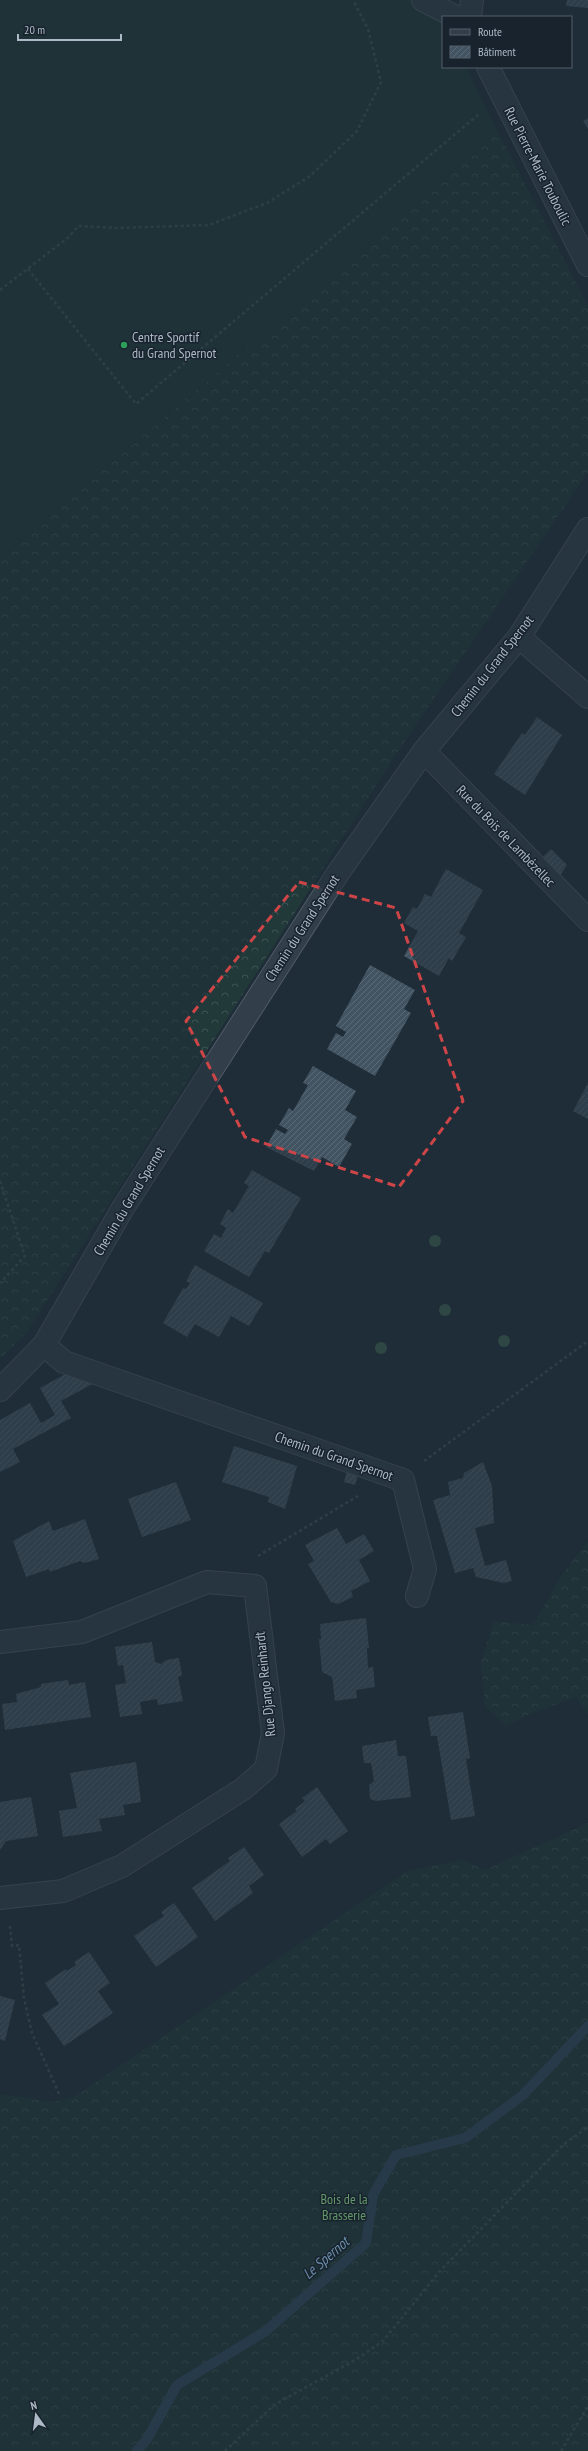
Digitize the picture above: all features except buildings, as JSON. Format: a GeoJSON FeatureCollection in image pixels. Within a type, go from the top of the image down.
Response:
{"type":"FeatureCollection","features":[{"type":"Feature","properties":{"kind":"street"},"geometry":{"type":"LineString","coordinates":[[423,0],[454,16]]}},
{"type":"Feature","properties":{"kind":"street"},"geometry":{"type":"LineString","coordinates":[[470,16],[472,0]]}},
{"type":"Feature","properties":{"kind":"street","name":"Rue Pierre-Marie Touboulic"},"geometry":{"type":"LineString","coordinates":[[488,68],[588,265]]}},
{"type":"Feature","properties":{"kind":"street","name":"Chemin du Grand Spernot"},"geometry":{"type":"LineString","coordinates":[[0,1390],[44,1345],[123,1208],[338,873],[424,751],[519,637],[588,529]]}},
{"type":"Feature","properties":{"kind":"street"},"geometry":{"type":"LineString","coordinates":[[519,637],[588,697]]}},
{"type":"Feature","properties":{"kind":"street","name":"Rue du Bois de Lambézellec"},"geometry":{"type":"LineString","coordinates":[[424,751],[588,920]]}},
{"type":"Feature","properties":{"kind":"street","name":"Chemin du Grand Spernot"},"geometry":{"type":"LineString","coordinates":[[44,1345],[64,1362],[397,1478],[425,1569],[417,1596]]}},
{"type":"Feature","properties":{"kind":"street","name":"Rue Django Reinhardt"},"geometry":{"type":"LineString","coordinates":[[0,1642],[82,1632],[208,1582],[255,1586],[273,1733],[266,1769],[243,1789],[122,1866],[63,1890],[4,1898]]}},
{"type":"Feature","properties":{"kind":"path"},"geometry":{"type":"LineString","coordinates":[[0,290],[69,237],[78,226],[116,228],[209,225],[266,203],[310,176],[356,131],[381,82],[368,29],[353,0]]}},
{"type":"Feature","properties":{"kind":"path"},"geometry":{"type":"LineString","coordinates":[[28,269],[136,404],[502,95]]}},
{"type":"Feature","properties":{"kind":"path"},"geometry":{"type":"LineString","coordinates":[[0,1181],[25,1256],[0,1283]]}},
{"type":"Feature","properties":{"kind":"path"},"geometry":{"type":"LineString","coordinates":[[223,1583],[255,1558],[422,1463],[588,1341]]}},
{"type":"Feature","properties":{"kind":"path"},"geometry":{"type":"LineString","coordinates":[[4,1898],[12,1946],[19,1945],[24,1998],[32,2033],[60,2096]]}},
{"type":"Feature","properties":{"kind":"path"},"geometry":{"type":"LineString","coordinates":[[225,2451],[274,2405],[357,2359],[383,2342],[440,2271],[564,2144],[588,2127]]}},
{"type":"Feature","properties":{"kind":"path"},"geometry":{"type":"LineString","coordinates":[[561,2451],[588,2406]]}},
{"type":"Feature","properties":{"kind":"highlighted area"},"geometry":{"type":"Polygon","coordinates":[[[299,882],[396,908],[463,1101],[399,1187],[245,1137],[186,1021],[299,882]]]}},
{"type":"Feature","properties":{"kind":"green space","name":"Centre Sportif du Grand Spernot"},"geometry":{"type":"Polygon","coordinates":[[[0,0],[434,0],[442,17],[442,68],[466,68],[498,132],[0,558],[0,0]]]}},
{"type":"Feature","properties":{"kind":"green space"},"geometry":{"type":"Polygon","coordinates":[[[498,132],[588,306],[588,472],[395,756],[27,1332],[0,1359],[0,558],[498,132]]]}},
{"type":"Feature","properties":{"kind":"green space"},"geometry":{"type":"Polygon","coordinates":[[[588,1541],[588,1714],[576,1697],[530,1714],[506,1726],[485,1706],[481,1663],[494,1621],[533,1625],[562,1575],[588,1541]]]}},
{"type":"Feature","properties":{"kind":"green space","name":"Bois de la Brasserie"},"geometry":{"type":"Polygon","coordinates":[[[588,1823],[588,2451],[0,2451],[0,2094],[52,2102],[74,2097],[407,1871],[463,1860],[485,1870],[588,1823]]]}},
{"type":"Feature","properties":{"kind":"waterway","name":"Le Spernot"},"geometry":{"type":"LineString","coordinates":[[137,2451],[147,2439],[177,2385],[266,2331],[366,2243],[373,2195],[396,2155],[465,2138],[523,2095],[588,2026]]}},
{"type":"Feature","properties":{"kind":"place","name":"Centre Sportif du Grand Spernot"},"geometry":{"type":"Point","coordinates":[124,345]}}]}
